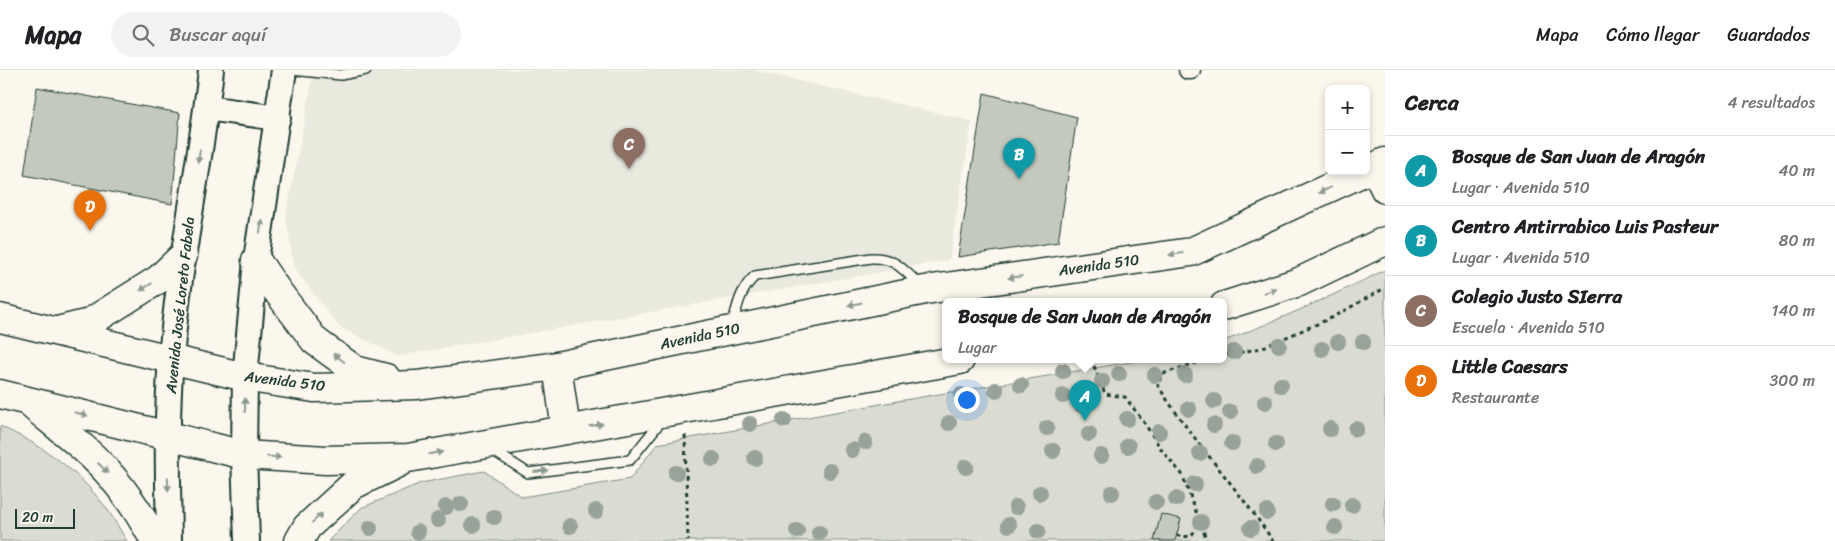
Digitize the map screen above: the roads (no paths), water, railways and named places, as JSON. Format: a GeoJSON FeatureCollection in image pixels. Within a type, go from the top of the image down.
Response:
{"type":"FeatureCollection","features":[{"type":"Feature","properties":{"kind":"main road","name":"Avenida José Loreto Fabela"},"geometry":{"type":"LineString","coordinates":[[169,541],[167,435],[171,359],[183,256],[207,108],[211,70]]}},
{"type":"Feature","properties":{"kind":"main road"},"geometry":{"type":"LineString","coordinates":[[247,541],[244,455],[245,377],[256,260],[284,70]]}},
{"type":"Feature","properties":{"kind":"main road"},"geometry":{"type":"LineString","coordinates":[[207,108],[278,118]]}},
{"type":"Feature","properties":{"kind":"main road","name":"Avenida 510"},"geometry":{"type":"LineString","coordinates":[[0,318],[245,377],[314,388],[417,385],[556,366],[925,290],[1191,252],[1382,173]]}},
{"type":"Feature","properties":{"kind":"main road"},"geometry":{"type":"LineString","coordinates":[[1227,305],[1299,282],[1385,241]]}},
{"type":"Feature","properties":{"kind":"main road"},"geometry":{"type":"LineString","coordinates":[[55,332],[89,323],[159,279],[183,256]]}},
{"type":"Feature","properties":{"kind":"main road"},"geometry":{"type":"LineString","coordinates":[[256,260],[315,341],[355,370],[417,385]]}},
{"type":"Feature","properties":{"kind":"main road"},"geometry":{"type":"LineString","coordinates":[[0,394],[244,455],[326,460],[408,458],[943,363]]}},
{"type":"Feature","properties":{"kind":"main road"},"geometry":{"type":"LineString","coordinates":[[556,366],[566,430]]}},
{"type":"Feature","properties":{"kind":"main road"},"geometry":{"type":"LineString","coordinates":[[27,400],[112,476],[141,516],[155,541]]}},
{"type":"Feature","properties":{"kind":"main road"},"geometry":{"type":"LineString","coordinates":[[299,541],[307,527],[353,485],[408,458]]}},
{"type":"Feature","properties":{"kind":"lane"},"geometry":{"type":"LineString","coordinates":[[292,70],[341,72],[366,70]]}},
{"type":"Feature","properties":{"kind":"lane"},"geometry":{"type":"LineString","coordinates":[[731,330],[742,291],[747,282],[755,276],[871,258],[883,258],[891,260],[925,290]]}},
{"type":"Feature","properties":{"kind":"lane"},"geometry":{"type":"LineString","coordinates":[[483,445],[528,473],[630,460],[668,412]]}},
{"type":"Feature","properties":{"kind":"place","name":"Colegio Justo SIerra"},"geometry":{"type":"Point","coordinates":[629,169]}},
{"type":"Feature","properties":{"kind":"place","name":"Centro Antirrabico Luis Pasteur"},"geometry":{"type":"Point","coordinates":[1019,179]}},
{"type":"Feature","properties":{"kind":"place","name":"Little Caesars"},"geometry":{"type":"Point","coordinates":[90,231]}},
{"type":"Feature","properties":{"kind":"place","name":"Bosque de San Juan de Aragón"},"geometry":{"type":"Point","coordinates":[1085,421]}}]}
